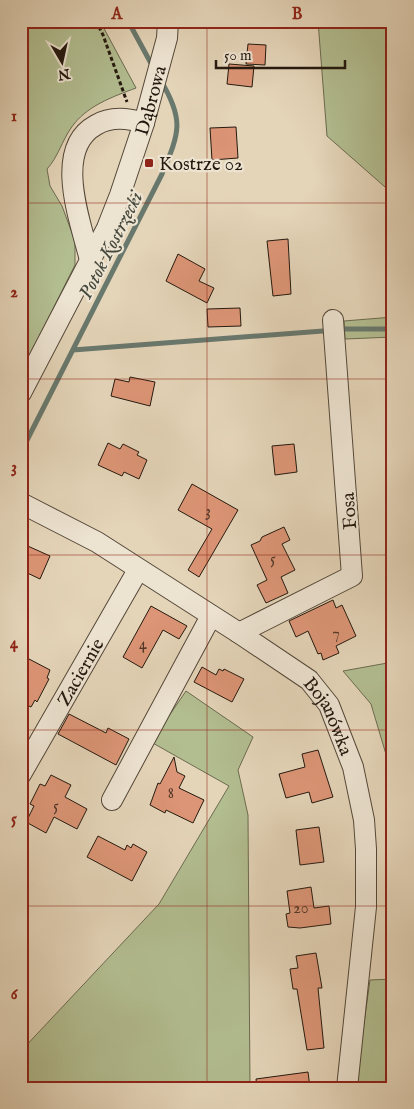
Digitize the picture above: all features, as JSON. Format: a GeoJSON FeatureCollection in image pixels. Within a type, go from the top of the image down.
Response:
{"type":"FeatureCollection","features":[{"type":"Feature","properties":{"kind":"street","name":"Dąbrowa"},"geometry":{"type":"LineString","coordinates":[[21,394],[90,260],[120,196],[138,121],[149,98],[167,38],[168,21]]}},
{"type":"Feature","properties":{"kind":"street"},"geometry":{"type":"LineString","coordinates":[[90,260],[72,182],[74,153],[80,140],[89,128],[102,121],[116,118],[138,121]]}},
{"type":"Feature","properties":{"kind":"street","name":"Fosa"},"geometry":{"type":"LineString","coordinates":[[239,633],[352,576],[333,320]]}},
{"type":"Feature","properties":{"kind":"street","name":"Bojanówka"},"geometry":{"type":"LineString","coordinates":[[21,503],[97,542],[239,633],[309,680],[329,705],[353,767],[364,820],[366,907],[347,1088]]}},
{"type":"Feature","properties":{"kind":"street","name":"Zaciernie"},"geometry":{"type":"LineString","coordinates":[[21,774],[138,570]]}},
{"type":"Feature","properties":{"kind":"street"},"geometry":{"type":"LineString","coordinates":[[112,800],[211,616]]}},
{"type":"Feature","properties":{"kind":"path"},"geometry":{"type":"LineString","coordinates":[[96,21],[138,121]]}},
{"type":"Feature","properties":{"kind":"green space"},"geometry":{"type":"Polygon","coordinates":[[[21,21],[100,21],[136,88],[100,103],[77,120],[47,169],[50,186],[62,206],[75,241],[75,265],[21,373],[21,21]]]}},
{"type":"Feature","properties":{"kind":"green space"},"geometry":{"type":"Polygon","coordinates":[[[318,21],[393,21],[393,194],[327,136],[318,21]]]}},
{"type":"Feature","properties":{"kind":"green space"},"geometry":{"type":"Polygon","coordinates":[[[393,317],[393,337],[345,339],[344,321],[393,317]]]}},
{"type":"Feature","properties":{"kind":"green space"},"geometry":{"type":"Polygon","coordinates":[[[393,662],[393,760],[388,761],[371,704],[343,671],[393,662]]]}},
{"type":"Feature","properties":{"kind":"green space"},"geometry":{"type":"Polygon","coordinates":[[[186,691],[253,737],[238,770],[248,815],[250,1088],[21,1088],[21,1051],[159,904],[229,786],[151,742],[186,691]]]}},
{"type":"Feature","properties":{"kind":"green space"},"geometry":{"type":"Polygon","coordinates":[[[393,979],[393,1088],[355,1088],[370,980],[393,979]]]}},
{"type":"Feature","properties":{"kind":"building"},"geometry":{"type":"Polygon","coordinates":[[[248,44],[266,45],[265,65],[246,64],[248,44]]]}},
{"type":"Feature","properties":{"kind":"building"},"geometry":{"type":"Polygon","coordinates":[[[229,64],[254,66],[252,87],[227,84],[229,64]]]}},
{"type":"Feature","properties":{"kind":"building"},"geometry":{"type":"Polygon","coordinates":[[[236,127],[238,158],[212,160],[210,128],[236,127]]]}},
{"type":"Feature","properties":{"kind":"building"},"geometry":{"type":"Polygon","coordinates":[[[288,239],[291,294],[273,296],[267,241],[288,239]]]}},
{"type":"Feature","properties":{"kind":"building"},"geometry":{"type":"Polygon","coordinates":[[[178,254],[205,269],[199,281],[214,288],[207,303],[166,281],[178,254]]]}},
{"type":"Feature","properties":{"kind":"building"},"geometry":{"type":"Polygon","coordinates":[[[240,308],[241,326],[208,327],[207,309],[240,308]]]}},
{"type":"Feature","properties":{"kind":"building"},"geometry":{"type":"Polygon","coordinates":[[[130,377],[155,382],[150,406],[111,396],[115,379],[129,382],[130,377]]]}},
{"type":"Feature","properties":{"kind":"building"},"geometry":{"type":"Polygon","coordinates":[[[108,443],[120,449],[123,444],[139,452],[137,455],[147,460],[139,479],[124,472],[122,476],[98,465],[108,443]]]}},
{"type":"Feature","properties":{"kind":"building"},"geometry":{"type":"Polygon","coordinates":[[[294,444],[297,472],[275,475],[272,446],[294,444]]]}},
{"type":"Feature","properties":{"kind":"building"},"geometry":{"type":"Polygon","coordinates":[[[192,484],[238,510],[199,577],[188,570],[212,529],[178,510],[192,484]]]}},
{"type":"Feature","properties":{"kind":"building"},"geometry":{"type":"Polygon","coordinates":[[[284,527],[290,540],[282,544],[295,570],[281,577],[288,593],[266,603],[257,585],[267,580],[251,545],[260,541],[262,537],[284,527]]]}},
{"type":"Feature","properties":{"kind":"building"},"geometry":{"type":"Polygon","coordinates":[[[21,543],[50,556],[40,579],[21,570],[21,543]]]}},
{"type":"Feature","properties":{"kind":"building"},"geometry":{"type":"Polygon","coordinates":[[[333,600],[336,608],[342,605],[356,636],[336,646],[339,653],[323,660],[321,653],[318,654],[308,631],[296,637],[289,621],[333,600]]]}},
{"type":"Feature","properties":{"kind":"building"},"geometry":{"type":"Polygon","coordinates":[[[151,606],[187,626],[179,639],[163,630],[142,668],[123,657],[151,606]]]}},
{"type":"Feature","properties":{"kind":"building"},"geometry":{"type":"Polygon","coordinates":[[[29,659],[50,670],[47,678],[49,679],[37,702],[35,700],[31,707],[21,702],[21,674],[29,659]]]}},
{"type":"Feature","properties":{"kind":"building"},"geometry":{"type":"Polygon","coordinates":[[[202,667],[216,675],[219,669],[223,671],[224,669],[244,679],[232,702],[194,682],[202,667]]]}},
{"type":"Feature","properties":{"kind":"building"},"geometry":{"type":"Polygon","coordinates":[[[69,714],[106,733],[108,728],[129,739],[116,765],[58,734],[69,714]]]}},
{"type":"Feature","properties":{"kind":"building"},"geometry":{"type":"Polygon","coordinates":[[[318,750],[333,797],[312,803],[309,792],[286,798],[279,774],[305,767],[302,754],[318,750]]]}},
{"type":"Feature","properties":{"kind":"building"},"geometry":{"type":"Polygon","coordinates":[[[174,757],[177,772],[185,776],[179,788],[204,800],[193,823],[166,810],[165,813],[150,805],[158,783],[160,784],[174,757]]]}},
{"type":"Feature","properties":{"kind":"building"},"geometry":{"type":"Polygon","coordinates":[[[51,775],[71,785],[65,797],[87,809],[77,829],[54,817],[46,833],[26,822],[34,806],[30,804],[40,784],[45,786],[51,775]]]}},
{"type":"Feature","properties":{"kind":"building"},"geometry":{"type":"Polygon","coordinates":[[[319,827],[324,862],[300,865],[296,830],[319,827]]]}},
{"type":"Feature","properties":{"kind":"building"},"geometry":{"type":"Polygon","coordinates":[[[98,836],[125,850],[127,845],[131,848],[133,844],[147,852],[132,881],[87,857],[98,836]]]}},
{"type":"Feature","properties":{"kind":"building"},"geometry":{"type":"Polygon","coordinates":[[[311,887],[314,908],[329,906],[331,924],[300,928],[288,927],[286,914],[290,913],[287,891],[311,887]]]}},
{"type":"Feature","properties":{"kind":"building"},"geometry":{"type":"Polygon","coordinates":[[[316,953],[322,988],[318,988],[324,1048],[307,1050],[297,989],[293,989],[290,969],[298,968],[296,956],[316,953]]]}},
{"type":"Feature","properties":{"kind":"building"},"geometry":{"type":"Polygon","coordinates":[[[308,1072],[310,1088],[257,1088],[256,1079],[308,1072]]]}},
{"type":"Feature","properties":{"kind":"waterway","name":"Potok Kostrzecki"},"geometry":{"type":"LineString","coordinates":[[128,21],[153,67]]}},
{"type":"Feature","properties":{"kind":"waterway","name":"Potok Kostrzecki"},"geometry":{"type":"LineString","coordinates":[[21,452],[162,174],[172,148],[177,127],[176,117],[174,107],[161,81]]}},
{"type":"Feature","properties":{"kind":"waterway"},"geometry":{"type":"LineString","coordinates":[[345,329],[393,329]]}},
{"type":"Feature","properties":{"kind":"waterway"},"geometry":{"type":"LineString","coordinates":[[73,350],[323,331]]}},
{"type":"Feature","properties":{"kind":"place","name":"Kostrze 02"},"geometry":{"type":"Point","coordinates":[149,163]}}]}
